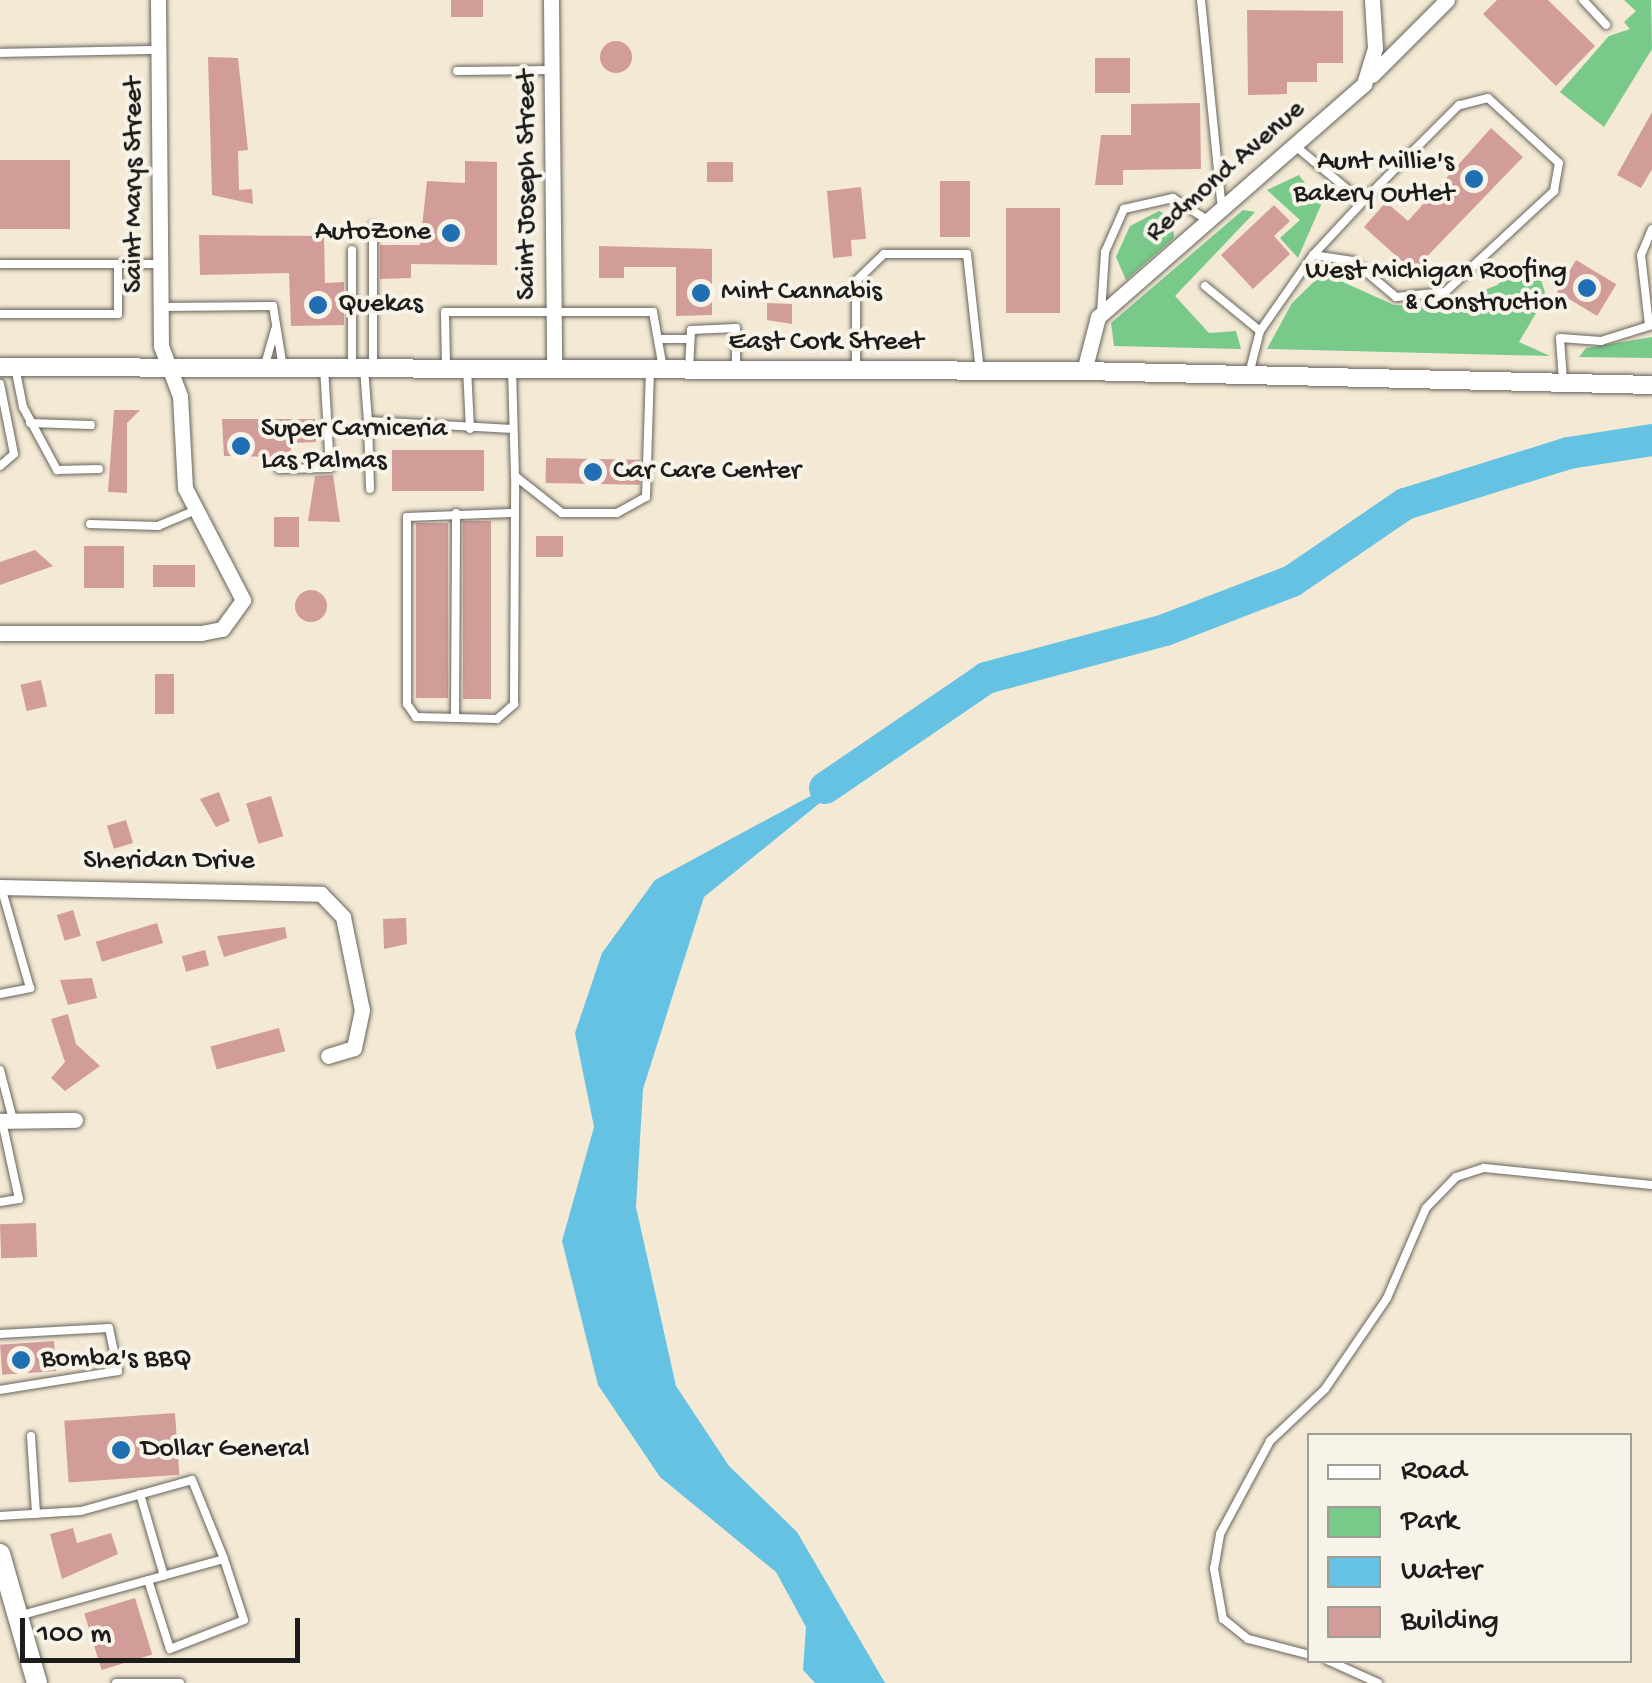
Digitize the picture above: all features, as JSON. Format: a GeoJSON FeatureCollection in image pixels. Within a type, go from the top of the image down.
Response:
{"type":"FeatureCollection","features":[{"type":"Feature","properties":{"kind":"main road"},"geometry":{"type":"LineString","coordinates":[[0,1554],[37,1683]]}},
{"type":"Feature","properties":{"kind":"street","name":"Saint Marys Street"},"geometry":{"type":"LineString","coordinates":[[0,633],[156,634],[222,629],[243,600],[196,510],[162,307],[158,0]]}},
{"type":"Feature","properties":{"kind":"street","name":"Saint Joseph Street"},"geometry":{"type":"LineString","coordinates":[[552,0],[554,369]]}},
{"type":"Feature","properties":{"kind":"street"},"geometry":{"type":"LineString","coordinates":[[1364,84],[1375,48],[1372,0]]}},
{"type":"Feature","properties":{"kind":"street","name":"Redmond Avenue"},"geometry":{"type":"LineString","coordinates":[[1101,314],[1364,84],[1447,0]]}},
{"type":"Feature","properties":{"kind":"street"},"geometry":{"type":"LineString","coordinates":[[1084,371],[1101,314]]}},
{"type":"Feature","properties":{"kind":"street","name":"East Cork Street"},"geometry":{"type":"LineString","coordinates":[[8,367],[1084,371],[1652,384]]}},
{"type":"Feature","properties":{"kind":"street","name":"Sheridan Drive"},"geometry":{"type":"LineString","coordinates":[[1,887],[245,886],[335,902],[358,980],[354,1048],[328,1056]]}},
{"type":"Feature","properties":{"kind":"street"},"geometry":{"type":"LineString","coordinates":[[5,1121],[74,1120]]}},
{"type":"Feature","properties":{"kind":"lane"},"geometry":{"type":"LineString","coordinates":[[1201,0],[1222,209]]}},
{"type":"Feature","properties":{"kind":"lane"},"geometry":{"type":"LineString","coordinates":[[1583,0],[1606,25]]}},
{"type":"Feature","properties":{"kind":"lane"},"geometry":{"type":"LineString","coordinates":[[0,54],[160,50]]}},
{"type":"Feature","properties":{"kind":"lane"},"geometry":{"type":"LineString","coordinates":[[457,71],[552,70]]}},
{"type":"Feature","properties":{"kind":"lane"},"geometry":{"type":"LineString","coordinates":[[1249,374],[1260,331],[1313,254],[1460,105],[1488,98],[1559,163],[1554,191],[1444,292],[1396,297],[1353,261],[1313,254]]}},
{"type":"Feature","properties":{"kind":"lane"},"geometry":{"type":"LineString","coordinates":[[1293,144],[1352,193],[1369,195]]}},
{"type":"Feature","properties":{"kind":"lane"},"geometry":{"type":"LineString","coordinates":[[1101,314],[1106,252],[1124,209],[1173,198],[1208,221]]}},
{"type":"Feature","properties":{"kind":"lane"},"geometry":{"type":"LineString","coordinates":[[363,368],[374,226]]}},
{"type":"Feature","properties":{"kind":"lane"},"geometry":{"type":"LineString","coordinates":[[1563,381],[1560,338],[1601,341],[1650,325],[1640,255],[1652,229]]}},
{"type":"Feature","properties":{"kind":"lane"},"geometry":{"type":"LineString","coordinates":[[352,250],[368,421],[370,489]]}},
{"type":"Feature","properties":{"kind":"lane"},"geometry":{"type":"LineString","coordinates":[[856,370],[856,281],[884,254],[966,254],[980,371]]}},
{"type":"Feature","properties":{"kind":"lane"},"geometry":{"type":"LineString","coordinates":[[0,264],[160,264]]}},
{"type":"Feature","properties":{"kind":"lane"},"geometry":{"type":"LineString","coordinates":[[0,314],[118,314],[118,264]]}},
{"type":"Feature","properties":{"kind":"lane"},"geometry":{"type":"LineString","coordinates":[[1205,286],[1260,331]]}},
{"type":"Feature","properties":{"kind":"lane"},"geometry":{"type":"LineString","coordinates":[[162,307],[273,306],[273,368]]}},
{"type":"Feature","properties":{"kind":"lane"},"geometry":{"type":"LineString","coordinates":[[446,368],[445,312],[652,312],[662,339],[646,498],[617,513],[562,513],[515,476]]}},
{"type":"Feature","properties":{"kind":"lane"},"geometry":{"type":"LineString","coordinates":[[689,370],[691,330],[736,328],[736,370]]}},
{"type":"Feature","properties":{"kind":"lane"},"geometry":{"type":"LineString","coordinates":[[273,368],[275,330]]}},
{"type":"Feature","properties":{"kind":"lane"},"geometry":{"type":"LineString","coordinates":[[662,339],[690,338]]}},
{"type":"Feature","properties":{"kind":"lane"},"geometry":{"type":"LineString","coordinates":[[8,367],[30,424],[57,470],[99,469]]}},
{"type":"Feature","properties":{"kind":"lane"},"geometry":{"type":"LineString","coordinates":[[278,469],[330,468],[324,368]]}},
{"type":"Feature","properties":{"kind":"lane"},"geometry":{"type":"LineString","coordinates":[[467,368],[470,429]]}},
{"type":"Feature","properties":{"kind":"lane"},"geometry":{"type":"LineString","coordinates":[[511,513],[407,517],[406,704],[416,718],[497,719],[514,704],[512,369]]}},
{"type":"Feature","properties":{"kind":"lane"},"geometry":{"type":"LineString","coordinates":[[0,384],[14,454],[0,466]]}},
{"type":"Feature","properties":{"kind":"lane"},"geometry":{"type":"LineString","coordinates":[[368,421],[514,429]]}},
{"type":"Feature","properties":{"kind":"lane"},"geometry":{"type":"LineString","coordinates":[[30,424],[91,425]]}},
{"type":"Feature","properties":{"kind":"lane"},"geometry":{"type":"LineString","coordinates":[[90,524],[158,526],[196,510]]}},
{"type":"Feature","properties":{"kind":"lane"},"geometry":{"type":"LineString","coordinates":[[455,718],[456,513]]}},
{"type":"Feature","properties":{"kind":"lane"},"geometry":{"type":"LineString","coordinates":[[0,994],[30,988],[1,887]]}},
{"type":"Feature","properties":{"kind":"lane"},"geometry":{"type":"LineString","coordinates":[[0,1070],[19,1199],[0,1202]]}},
{"type":"Feature","properties":{"kind":"lane"},"geometry":{"type":"LineString","coordinates":[[1307,1654],[1248,1638],[1223,1619],[1214,1569],[1220,1534],[1270,1441],[1325,1389],[1387,1298],[1426,1208],[1456,1177],[1484,1168],[1652,1186]]}},
{"type":"Feature","properties":{"kind":"lane"},"geometry":{"type":"LineString","coordinates":[[0,1334],[108,1328],[118,1372],[0,1390]]}},
{"type":"Feature","properties":{"kind":"lane"},"geometry":{"type":"LineString","coordinates":[[31,1436],[36,1514]]}},
{"type":"Feature","properties":{"kind":"lane"},"geometry":{"type":"LineString","coordinates":[[0,1516],[36,1514],[199,1484],[244,1620],[170,1648],[148,1580]]}},
{"type":"Feature","properties":{"kind":"lane"},"geometry":{"type":"LineString","coordinates":[[140,1494],[164,1576]]}},
{"type":"Feature","properties":{"kind":"lane"},"geometry":{"type":"LineString","coordinates":[[18,1616],[224,1559]]}},
{"type":"Feature","properties":{"kind":"lane"},"geometry":{"type":"LineString","coordinates":[[1334,1663],[1378,1683]]}},
{"type":"Feature","properties":{"kind":"lane"},"geometry":{"type":"LineString","coordinates":[[116,1683],[180,1683]]}},
{"type":"Feature","properties":{"kind":"green space"},"geometry":{"type":"Polygon","coordinates":[[[1624,0],[1651,0],[1652,49],[1604,127],[1560,92],[1609,36],[1630,29],[1624,22],[1636,11],[1624,0]]]}},
{"type":"Feature","properties":{"kind":"green space"},"geometry":{"type":"Polygon","coordinates":[[[1299,175],[1321,205],[1298,258],[1280,238],[1300,220],[1267,190],[1299,175]]]}},
{"type":"Feature","properties":{"kind":"green space"},"geometry":{"type":"Polygon","coordinates":[[[1243,210],[1255,212],[1175,296],[1209,333],[1236,331],[1241,349],[1114,346],[1111,323],[1243,210]]]}},
{"type":"Feature","properties":{"kind":"green space"},"geometry":{"type":"Polygon","coordinates":[[[1159,211],[1173,218],[1174,238],[1126,280],[1116,257],[1130,226],[1159,211]]]}},
{"type":"Feature","properties":{"kind":"green space"},"geometry":{"type":"Polygon","coordinates":[[[1534,257],[1546,296],[1519,342],[1550,356],[1267,349],[1292,303],[1323,273],[1394,305],[1443,307],[1497,285],[1534,257]]]}},
{"type":"Feature","properties":{"kind":"green space"},"geometry":{"type":"Polygon","coordinates":[[[1652,337],[1652,358],[1579,357],[1586,348],[1652,337]]]}},
{"type":"Feature","properties":{"kind":"water"},"geometry":{"type":"Polygon","coordinates":[[[864,767],[704,897],[643,1089],[636,1207],[676,1386],[729,1466],[797,1532],[885,1683],[815,1683],[803,1670],[806,1627],[776,1572],[660,1477],[598,1385],[562,1241],[594,1127],[575,1033],[602,953],[655,880],[864,767]]]}},
{"type":"Feature","properties":{"kind":"building"},"geometry":{"type":"Polygon","coordinates":[[[451,0],[483,0],[483,17],[451,17],[451,0]]]}},
{"type":"Feature","properties":{"kind":"building"},"geometry":{"type":"Polygon","coordinates":[[[1497,0],[1548,0],[1595,46],[1556,86],[1483,14],[1497,0]]]}},
{"type":"Feature","properties":{"kind":"building"},"geometry":{"type":"Polygon","coordinates":[[[1247,10],[1343,11],[1343,63],[1317,63],[1317,82],[1287,82],[1287,94],[1248,95],[1247,10]]]}},
{"type":"Feature","properties":{"kind":"building"},"geometry":{"type":"Polygon","coordinates":[[[616,41],[627,46],[632,57],[627,68],[616,73],[605,68],[600,57],[605,46],[616,41]]]}},
{"type":"Feature","properties":{"kind":"building"},"geometry":{"type":"Polygon","coordinates":[[[208,57],[238,58],[248,150],[238,151],[239,190],[252,189],[253,204],[212,195],[208,57]]]}},
{"type":"Feature","properties":{"kind":"building"},"geometry":{"type":"Polygon","coordinates":[[[1095,58],[1130,58],[1130,93],[1095,93],[1095,58]]]}},
{"type":"Feature","properties":{"kind":"building"},"geometry":{"type":"Polygon","coordinates":[[[1200,103],[1201,169],[1123,170],[1123,185],[1095,185],[1101,135],[1131,135],[1131,104],[1200,103]]]}},
{"type":"Feature","properties":{"kind":"building"},"geometry":{"type":"Polygon","coordinates":[[[1652,112],[1652,169],[1641,188],[1617,175],[1652,112]]]}},
{"type":"Feature","properties":{"kind":"building","name":"Aunt Millie's Bakery Outlet"},"geometry":{"type":"Polygon","coordinates":[[[1491,128],[1523,157],[1413,271],[1364,227],[1386,202],[1408,221],[1491,128]]]}},
{"type":"Feature","properties":{"kind":"building"},"geometry":{"type":"Polygon","coordinates":[[[0,160],[70,160],[70,229],[0,229],[0,160]]]}},
{"type":"Feature","properties":{"kind":"building"},"geometry":{"type":"Polygon","coordinates":[[[465,161],[497,162],[497,265],[411,264],[411,278],[380,279],[380,245],[420,245],[427,181],[465,183],[465,161]]]}},
{"type":"Feature","properties":{"kind":"building"},"geometry":{"type":"Polygon","coordinates":[[[707,162],[733,162],[733,182],[707,182],[707,162]]]}},
{"type":"Feature","properties":{"kind":"building"},"geometry":{"type":"Polygon","coordinates":[[[940,181],[970,181],[970,237],[940,237],[940,181]]]}},
{"type":"Feature","properties":{"kind":"building"},"geometry":{"type":"Polygon","coordinates":[[[861,187],[866,239],[851,240],[852,256],[833,258],[827,191],[861,187]]]}},
{"type":"Feature","properties":{"kind":"building"},"geometry":{"type":"Polygon","coordinates":[[[1274,205],[1290,221],[1274,236],[1290,254],[1253,289],[1221,255],[1274,205]]]}},
{"type":"Feature","properties":{"kind":"building"},"geometry":{"type":"Polygon","coordinates":[[[1006,208],[1060,208],[1060,313],[1006,313],[1006,208]]]}},
{"type":"Feature","properties":{"kind":"building"},"geometry":{"type":"Polygon","coordinates":[[[199,235],[324,236],[325,283],[344,282],[344,325],[291,326],[289,273],[200,275],[199,235]]]}},
{"type":"Feature","properties":{"kind":"building"},"geometry":{"type":"Polygon","coordinates":[[[599,246],[712,249],[712,315],[676,316],[676,267],[624,267],[624,278],[599,278],[599,246]]]}},
{"type":"Feature","properties":{"kind":"building","name":"West Michigan Roofing & Construction"},"geometry":{"type":"Polygon","coordinates":[[[1576,260],[1616,284],[1597,316],[1557,292],[1576,260]]]}},
{"type":"Feature","properties":{"kind":"building"},"geometry":{"type":"Polygon","coordinates":[[[767,303],[792,304],[792,324],[767,320],[767,303]]]}},
{"type":"Feature","properties":{"kind":"building"},"geometry":{"type":"Polygon","coordinates":[[[114,410],[140,410],[127,423],[127,493],[108,492],[114,410]]]}},
{"type":"Feature","properties":{"kind":"building"},"geometry":{"type":"Polygon","coordinates":[[[222,419],[315,419],[316,442],[291,443],[291,457],[224,456],[222,419]]]}},
{"type":"Feature","properties":{"kind":"building"},"geometry":{"type":"Polygon","coordinates":[[[392,450],[484,450],[484,491],[392,491],[392,450]]]}},
{"type":"Feature","properties":{"kind":"building","name":"Car Care Center"},"geometry":{"type":"Polygon","coordinates":[[[546,458],[640,460],[640,485],[546,483],[546,458]]]}},
{"type":"Feature","properties":{"kind":"building"},"geometry":{"type":"Polygon","coordinates":[[[333,475],[340,522],[308,521],[315,476],[333,475]]]}},
{"type":"Feature","properties":{"kind":"building"},"geometry":{"type":"Polygon","coordinates":[[[274,517],[299,517],[299,547],[274,547],[274,517]]]}},
{"type":"Feature","properties":{"kind":"building"},"geometry":{"type":"Polygon","coordinates":[[[463,521],[491,521],[491,699],[463,699],[463,521]]]}},
{"type":"Feature","properties":{"kind":"building"},"geometry":{"type":"Polygon","coordinates":[[[416,523],[448,523],[448,698],[416,698],[416,523]]]}},
{"type":"Feature","properties":{"kind":"building"},"geometry":{"type":"Polygon","coordinates":[[[536,536],[563,536],[563,557],[536,557],[536,536]]]}},
{"type":"Feature","properties":{"kind":"building"},"geometry":{"type":"Polygon","coordinates":[[[84,546],[124,546],[124,588],[84,588],[84,546]]]}},
{"type":"Feature","properties":{"kind":"building"},"geometry":{"type":"Polygon","coordinates":[[[35,550],[53,566],[0,585],[0,562],[35,550]]]}},
{"type":"Feature","properties":{"kind":"building"},"geometry":{"type":"Polygon","coordinates":[[[153,565],[195,565],[195,587],[153,587],[153,565]]]}},
{"type":"Feature","properties":{"kind":"building"},"geometry":{"type":"Polygon","coordinates":[[[311,590],[322,595],[327,606],[322,617],[311,622],[300,617],[295,606],[300,595],[311,590]]]}},
{"type":"Feature","properties":{"kind":"building"},"geometry":{"type":"Polygon","coordinates":[[[155,674],[174,674],[174,714],[155,714],[155,674]]]}},
{"type":"Feature","properties":{"kind":"building"},"geometry":{"type":"Polygon","coordinates":[[[41,680],[47,706],[27,711],[21,685],[41,680]]]}},
{"type":"Feature","properties":{"kind":"building"},"geometry":{"type":"Polygon","coordinates":[[[219,792],[230,821],[216,827],[200,799],[219,792]]]}},
{"type":"Feature","properties":{"kind":"building"},"geometry":{"type":"Polygon","coordinates":[[[271,796],[283,836],[258,844],[246,804],[271,796]]]}},
{"type":"Feature","properties":{"kind":"building"},"geometry":{"type":"Polygon","coordinates":[[[126,820],[133,843],[114,849],[107,826],[126,820]]]}},
{"type":"Feature","properties":{"kind":"building"},"geometry":{"type":"Polygon","coordinates":[[[73,910],[81,936],[65,941],[57,915],[73,910]]]}},
{"type":"Feature","properties":{"kind":"building"},"geometry":{"type":"Polygon","coordinates":[[[406,918],[407,944],[384,949],[383,919],[406,918]]]}},
{"type":"Feature","properties":{"kind":"building"},"geometry":{"type":"Polygon","coordinates":[[[157,923],[163,943],[102,962],[96,942],[157,923]]]}},
{"type":"Feature","properties":{"kind":"building"},"geometry":{"type":"Polygon","coordinates":[[[285,927],[287,938],[224,957],[217,936],[285,927]]]}},
{"type":"Feature","properties":{"kind":"building"},"geometry":{"type":"Polygon","coordinates":[[[205,950],[209,965],[186,972],[182,956],[205,950]]]}},
{"type":"Feature","properties":{"kind":"building"},"geometry":{"type":"Polygon","coordinates":[[[92,978],[97,998],[68,1005],[60,980],[92,978]]]}},
{"type":"Feature","properties":{"kind":"building"},"geometry":{"type":"Polygon","coordinates":[[[68,1014],[76,1044],[100,1066],[65,1091],[51,1078],[65,1062],[51,1019],[68,1014]]]}},
{"type":"Feature","properties":{"kind":"building"},"geometry":{"type":"Polygon","coordinates":[[[279,1028],[285,1051],[217,1070],[210,1046],[279,1028]]]}},
{"type":"Feature","properties":{"kind":"building"},"geometry":{"type":"Polygon","coordinates":[[[36,1223],[37,1257],[1,1258],[0,1224],[36,1223]]]}},
{"type":"Feature","properties":{"kind":"building"},"geometry":{"type":"Polygon","coordinates":[[[54,1341],[56,1371],[2,1375],[0,1345],[54,1341]]]}},
{"type":"Feature","properties":{"kind":"building"},"geometry":{"type":"Polygon","coordinates":[[[175,1413],[179,1475],[69,1483],[64,1421],[175,1413]]]}},
{"type":"Feature","properties":{"kind":"building"},"geometry":{"type":"Polygon","coordinates":[[[73,1528],[77,1543],[111,1533],[118,1554],[62,1579],[50,1534],[73,1528]]]}},
{"type":"Feature","properties":{"kind":"building"},"geometry":{"type":"Polygon","coordinates":[[[135,1598],[152,1654],[102,1670],[84,1613],[135,1598]]]}},
{"type":"Feature","properties":{"kind":"waterway"},"geometry":{"type":"LineString","coordinates":[[825,788],[986,678],[1165,630],[1292,581],[1405,504],[1569,453],[1652,440]]}},
{"type":"Feature","properties":{"kind":"place","name":"Aunt Millie's Bakery Outlet"},"geometry":{"type":"Point","coordinates":[1474,179]}},
{"type":"Feature","properties":{"kind":"place","name":"AutoZone"},"geometry":{"type":"Point","coordinates":[451,233]}},
{"type":"Feature","properties":{"kind":"place","name":"West Michigan Roofing & Construction"},"geometry":{"type":"Point","coordinates":[1587,288]}},
{"type":"Feature","properties":{"kind":"place","name":"Mint Cannabis"},"geometry":{"type":"Point","coordinates":[701,293]}},
{"type":"Feature","properties":{"kind":"place","name":"Quekas"},"geometry":{"type":"Point","coordinates":[318,305]}},
{"type":"Feature","properties":{"kind":"place","name":"Super Carniceria Las Palmas"},"geometry":{"type":"Point","coordinates":[241,446]}},
{"type":"Feature","properties":{"kind":"place","name":"Car Care Center"},"geometry":{"type":"Point","coordinates":[593,472]}},
{"type":"Feature","properties":{"kind":"place","name":"Bomba's BBQ"},"geometry":{"type":"Point","coordinates":[21,1360]}},
{"type":"Feature","properties":{"kind":"place","name":"Dollar General"},"geometry":{"type":"Point","coordinates":[121,1450]}}]}
